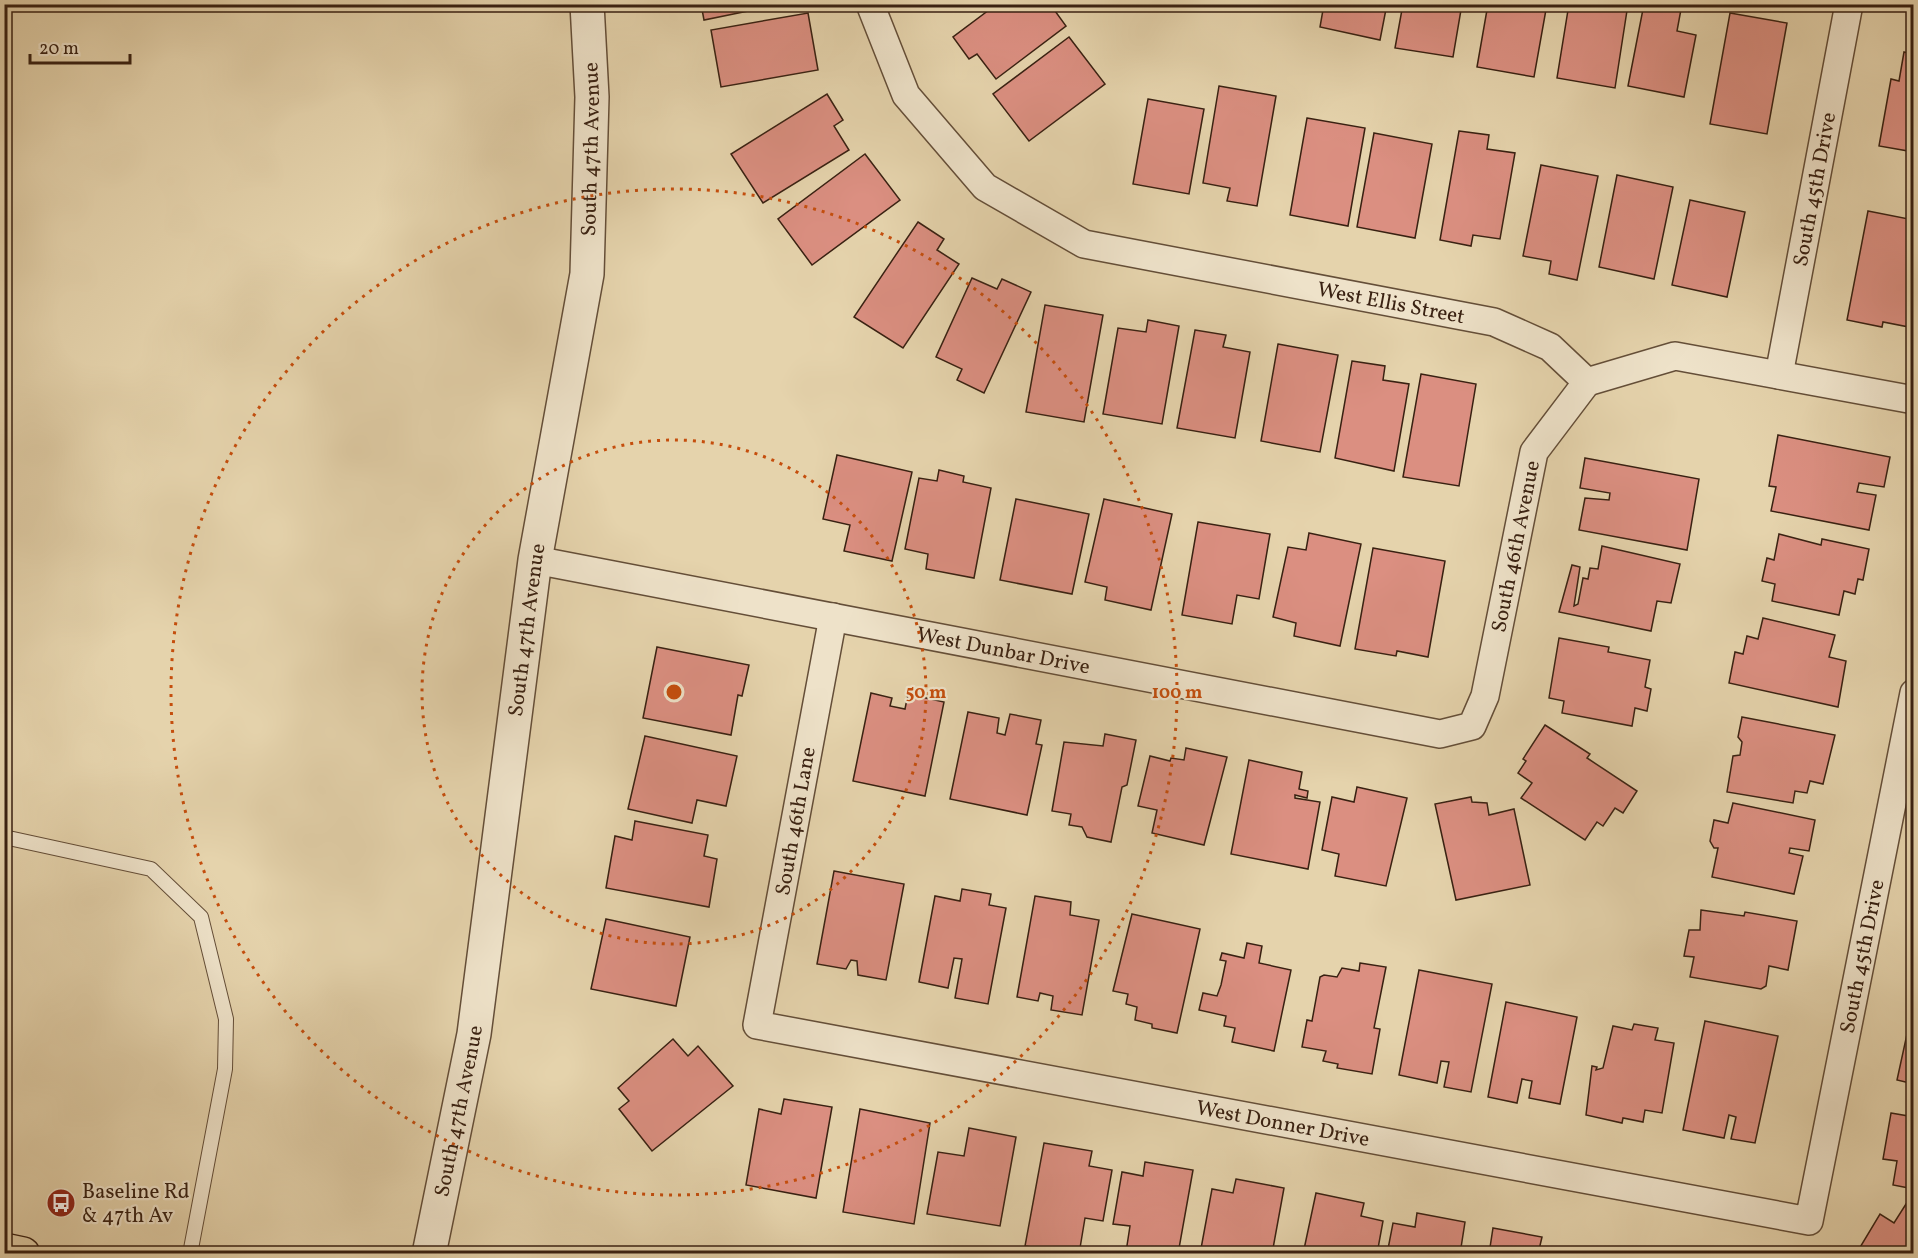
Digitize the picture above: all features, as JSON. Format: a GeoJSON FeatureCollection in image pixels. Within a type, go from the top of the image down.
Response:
{"type":"FeatureCollection","features":[{"type":"Feature","properties":{"kind":"main road"},"geometry":{"type":"LineString","coordinates":[[4,1250],[23,1254]]}},
{"type":"Feature","properties":{"kind":"street","name":"South 47th Avenue"},"geometry":{"type":"LineString","coordinates":[[429,1254],[474,1034],[535,560],[576,350],[587,274],[592,97],[587,4]]}},
{"type":"Feature","properties":{"kind":"street","name":"West Ellis Street"},"geometry":{"type":"LineString","coordinates":[[870,4],[906,95],[984,187],[1084,244],[1494,322],[1550,347],[1587,382]]}},
{"type":"Feature","properties":{"kind":"street","name":"South 45th Drive"},"geometry":{"type":"LineString","coordinates":[[1779,375],[1849,4]]}},
{"type":"Feature","properties":{"kind":"street"},"geometry":{"type":"LineString","coordinates":[[1587,382],[1675,356],[1914,400]]}},
{"type":"Feature","properties":{"kind":"street","name":"South 46th Avenue"},"geometry":{"type":"LineString","coordinates":[[1472,726],[1485,696],[1534,452],[1587,382]]}},
{"type":"Feature","properties":{"kind":"street","name":"West Dunbar Drive"},"geometry":{"type":"LineString","coordinates":[[535,560],[1440,734],[1472,726]]}},
{"type":"Feature","properties":{"kind":"street","name":"South 46th Lane"},"geometry":{"type":"LineString","coordinates":[[757,1025],[833,617]]}},
{"type":"Feature","properties":{"kind":"street","name":"South 45th Drive"},"geometry":{"type":"LineString","coordinates":[[1809,1221],[1914,693]]}},
{"type":"Feature","properties":{"kind":"street","name":"West Donner Drive"},"geometry":{"type":"LineString","coordinates":[[757,1025],[1809,1221]]}},
{"type":"Feature","properties":{"kind":"lane"},"geometry":{"type":"LineString","coordinates":[[4,837],[151,869],[201,917],[225,1019],[225,1069],[190,1254]]}},
{"type":"Feature","properties":{"kind":"building"},"geometry":{"type":"Polygon","coordinates":[[[701,4],[783,4],[704,20],[701,4]]]}},
{"type":"Feature","properties":{"kind":"building"},"geometry":{"type":"Polygon","coordinates":[[[997,4],[1050,4],[1066,26],[996,79],[977,54],[969,59],[953,37],[997,4]]]}},
{"type":"Feature","properties":{"kind":"building"},"geometry":{"type":"Polygon","coordinates":[[[1324,4],[1387,4],[1380,40],[1320,27],[1324,4]]]}},
{"type":"Feature","properties":{"kind":"building"},"geometry":{"type":"Polygon","coordinates":[[[1403,4],[1462,4],[1453,57],[1395,48],[1403,4]]]}},
{"type":"Feature","properties":{"kind":"building"},"geometry":{"type":"Polygon","coordinates":[[[1488,4],[1547,4],[1534,77],[1477,67],[1488,4]]]}},
{"type":"Feature","properties":{"kind":"building"},"geometry":{"type":"Polygon","coordinates":[[[1569,4],[1628,4],[1615,88],[1557,78],[1569,4]]]}},
{"type":"Feature","properties":{"kind":"building"},"geometry":{"type":"Polygon","coordinates":[[[1644,4],[1682,4],[1677,31],[1696,35],[1684,97],[1628,86],[1644,4]]]}},
{"type":"Feature","properties":{"kind":"building"},"geometry":{"type":"Polygon","coordinates":[[[808,13],[818,70],[721,87],[711,30],[808,13]]]}},
{"type":"Feature","properties":{"kind":"building"},"geometry":{"type":"Polygon","coordinates":[[[1730,13],[1787,23],[1767,134],[1710,124],[1730,13]]]}},
{"type":"Feature","properties":{"kind":"building"},"geometry":{"type":"Polygon","coordinates":[[[1069,37],[1105,84],[1029,141],[993,94],[1069,37]]]}},
{"type":"Feature","properties":{"kind":"building"},"geometry":{"type":"Polygon","coordinates":[[[1904,52],[1914,54],[1914,152],[1879,146],[1891,79],[1899,81],[1904,52]]]}},
{"type":"Feature","properties":{"kind":"building"},"geometry":{"type":"Polygon","coordinates":[[[1219,86],[1276,96],[1257,206],[1227,201],[1230,188],[1203,183],[1219,86]]]}},
{"type":"Feature","properties":{"kind":"building"},"geometry":{"type":"Polygon","coordinates":[[[827,94],[843,120],[834,126],[849,150],[763,203],[731,154],[827,94]]]}},
{"type":"Feature","properties":{"kind":"building"},"geometry":{"type":"Polygon","coordinates":[[[1148,99],[1204,109],[1189,194],[1133,184],[1148,99]]]}},
{"type":"Feature","properties":{"kind":"building"},"geometry":{"type":"Polygon","coordinates":[[[1307,118],[1365,128],[1348,226],[1290,215],[1307,118]]]}},
{"type":"Feature","properties":{"kind":"building"},"geometry":{"type":"Polygon","coordinates":[[[1459,131],[1489,135],[1487,149],[1515,153],[1500,239],[1473,235],[1471,246],[1440,240],[1459,131]]]}},
{"type":"Feature","properties":{"kind":"building"},"geometry":{"type":"Polygon","coordinates":[[[1374,133],[1432,144],[1415,238],[1357,227],[1374,133]]]}},
{"type":"Feature","properties":{"kind":"building"},"geometry":{"type":"Polygon","coordinates":[[[865,154],[900,200],[812,265],[778,219],[865,154]]]}},
{"type":"Feature","properties":{"kind":"building"},"geometry":{"type":"Polygon","coordinates":[[[1541,165],[1598,176],[1577,280],[1549,274],[1551,261],[1523,256],[1541,165]]]}},
{"type":"Feature","properties":{"kind":"building"},"geometry":{"type":"Polygon","coordinates":[[[1617,175],[1673,187],[1654,279],[1599,267],[1617,175]]]}},
{"type":"Feature","properties":{"kind":"building"},"geometry":{"type":"Polygon","coordinates":[[[1690,200],[1745,212],[1727,297],[1672,285],[1690,200]]]}},
{"type":"Feature","properties":{"kind":"building"},"geometry":{"type":"Polygon","coordinates":[[[1868,211],[1914,220],[1914,328],[1883,322],[1882,327],[1847,320],[1868,211]]]}},
{"type":"Feature","properties":{"kind":"building"},"geometry":{"type":"Polygon","coordinates":[[[918,222],[944,239],[937,250],[959,264],[903,348],[854,317],[918,222]]]}},
{"type":"Feature","properties":{"kind":"building"},"geometry":{"type":"Polygon","coordinates":[[[972,278],[997,289],[1002,279],[1031,292],[984,393],[957,380],[962,369],[936,357],[972,278]]]}},
{"type":"Feature","properties":{"kind":"building"},"geometry":{"type":"Polygon","coordinates":[[[1045,305],[1103,315],[1084,422],[1026,412],[1045,305]]]}},
{"type":"Feature","properties":{"kind":"building"},"geometry":{"type":"Polygon","coordinates":[[[1148,320],[1179,326],[1162,424],[1103,414],[1118,328],[1146,332],[1148,320]]]}},
{"type":"Feature","properties":{"kind":"building"},"geometry":{"type":"Polygon","coordinates":[[[1195,330],[1226,335],[1223,347],[1250,352],[1235,438],[1177,428],[1195,330]]]}},
{"type":"Feature","properties":{"kind":"building"},"geometry":{"type":"Polygon","coordinates":[[[1278,344],[1338,355],[1320,452],[1261,441],[1278,344]]]}},
{"type":"Feature","properties":{"kind":"building"},"geometry":{"type":"Polygon","coordinates":[[[1352,361],[1385,366],[1383,380],[1409,384],[1394,471],[1335,458],[1352,361]]]}},
{"type":"Feature","properties":{"kind":"building"},"geometry":{"type":"Polygon","coordinates":[[[1421,374],[1476,384],[1459,486],[1403,477],[1421,374]]]}},
{"type":"Feature","properties":{"kind":"building"},"geometry":{"type":"Polygon","coordinates":[[[1778,435],[1890,457],[1884,487],[1859,483],[1857,492],[1876,495],[1869,530],[1771,511],[1776,487],[1769,486],[1778,435]]]}},
{"type":"Feature","properties":{"kind":"building"},"geometry":{"type":"Polygon","coordinates":[[[837,455],[912,472],[892,561],[844,551],[850,525],[823,519],[837,455]]]}},
{"type":"Feature","properties":{"kind":"building"},"geometry":{"type":"Polygon","coordinates":[[[1585,458],[1699,479],[1687,550],[1579,530],[1585,498],[1609,500],[1610,493],[1580,488],[1585,458]]]}},
{"type":"Feature","properties":{"kind":"building"},"geometry":{"type":"Polygon","coordinates":[[[939,470],[964,476],[963,482],[991,488],[974,578],[926,569],[928,554],[905,549],[919,478],[937,481],[939,470]]]}},
{"type":"Feature","properties":{"kind":"building"},"geometry":{"type":"Polygon","coordinates":[[[1016,499],[1089,514],[1072,594],[1000,580],[1016,499]]]}},
{"type":"Feature","properties":{"kind":"building"},"geometry":{"type":"Polygon","coordinates":[[[1104,499],[1172,514],[1151,610],[1105,600],[1107,587],[1085,582],[1104,499]]]}},
{"type":"Feature","properties":{"kind":"building"},"geometry":{"type":"Polygon","coordinates":[[[1198,522],[1270,534],[1259,599],[1237,595],[1232,624],[1182,615],[1198,522]]]}},
{"type":"Feature","properties":{"kind":"building"},"geometry":{"type":"Polygon","coordinates":[[[1309,533],[1361,544],[1340,646],[1294,636],[1296,623],[1273,617],[1288,547],[1306,550],[1309,533]]]}},
{"type":"Feature","properties":{"kind":"building"},"geometry":{"type":"Polygon","coordinates":[[[1779,534],[1821,545],[1822,539],[1869,549],[1863,580],[1858,579],[1855,594],[1844,591],[1839,615],[1772,601],[1775,584],[1762,581],[1767,558],[1774,560],[1779,534]]]}},
{"type":"Feature","properties":{"kind":"building"},"geometry":{"type":"Polygon","coordinates":[[[1602,546],[1680,564],[1671,603],[1657,601],[1651,631],[1559,612],[1572,565],[1580,567],[1574,606],[1578,604],[1583,578],[1588,579],[1590,568],[1598,569],[1602,546]]]}},
{"type":"Feature","properties":{"kind":"building"},"geometry":{"type":"Polygon","coordinates":[[[1373,548],[1445,561],[1428,657],[1397,651],[1396,656],[1355,649],[1373,548]]]}},
{"type":"Feature","properties":{"kind":"building"},"geometry":{"type":"Polygon","coordinates":[[[1763,618],[1835,635],[1829,657],[1846,661],[1838,707],[1729,683],[1735,652],[1743,654],[1747,636],[1758,639],[1763,618]]]}},
{"type":"Feature","properties":{"kind":"building"},"geometry":{"type":"Polygon","coordinates":[[[1559,638],[1609,647],[1608,652],[1650,660],[1645,687],[1651,689],[1647,711],[1635,708],[1632,726],[1562,713],[1564,701],[1549,698],[1559,638]]]}},
{"type":"Feature","properties":{"kind":"building"},"geometry":{"type":"Polygon","coordinates":[[[657,647],[749,665],[742,696],[738,695],[731,735],[643,718],[657,647]]]}},
{"type":"Feature","properties":{"kind":"building"},"geometry":{"type":"Polygon","coordinates":[[[871,693],[892,698],[890,706],[905,709],[908,694],[944,702],[925,796],[853,781],[871,693]]]}},
{"type":"Feature","properties":{"kind":"building"},"geometry":{"type":"Polygon","coordinates":[[[968,712],[999,718],[997,733],[1005,735],[1010,714],[1041,720],[1036,744],[1042,745],[1027,815],[950,799],[968,712]]]}},
{"type":"Feature","properties":{"kind":"building"},"geometry":{"type":"Polygon","coordinates":[[[1742,717],[1835,735],[1823,784],[1810,781],[1807,793],[1795,791],[1793,803],[1727,792],[1733,756],[1740,755],[1742,742],[1738,737],[1742,717]]]}},
{"type":"Feature","properties":{"kind":"building"},"geometry":{"type":"Polygon","coordinates":[[[1545,725],[1590,754],[1587,758],[1637,791],[1623,813],[1615,808],[1603,826],[1597,822],[1585,840],[1521,798],[1532,783],[1518,773],[1526,761],[1523,759],[1545,725]]]}},
{"type":"Feature","properties":{"kind":"building"},"geometry":{"type":"Polygon","coordinates":[[[1105,734],[1136,740],[1127,785],[1122,787],[1111,842],[1087,837],[1082,827],[1069,825],[1071,814],[1052,811],[1064,742],[1103,746],[1105,734]]]}},
{"type":"Feature","properties":{"kind":"building"},"geometry":{"type":"Polygon","coordinates":[[[645,736],[737,756],[726,806],[697,800],[692,823],[628,809],[645,736]]]}},
{"type":"Feature","properties":{"kind":"building"},"geometry":{"type":"Polygon","coordinates":[[[1186,748],[1227,757],[1204,845],[1152,833],[1157,810],[1138,806],[1150,756],[1170,761],[1171,758],[1184,760],[1186,748]]]}},
{"type":"Feature","properties":{"kind":"building"},"geometry":{"type":"Polygon","coordinates":[[[1249,760],[1302,772],[1299,789],[1308,791],[1307,798],[1295,795],[1295,798],[1320,802],[1308,869],[1231,854],[1249,760]]]}},
{"type":"Feature","properties":{"kind":"building"},"geometry":{"type":"Polygon","coordinates":[[[1357,787],[1407,798],[1386,886],[1335,876],[1339,854],[1322,850],[1332,797],[1354,802],[1357,787]]]}},
{"type":"Feature","properties":{"kind":"building"},"geometry":{"type":"Polygon","coordinates":[[[1471,797],[1472,802],[1487,803],[1489,815],[1514,809],[1530,885],[1456,900],[1435,804],[1471,797]]]}},
{"type":"Feature","properties":{"kind":"building"},"geometry":{"type":"Polygon","coordinates":[[[1733,803],[1815,820],[1809,851],[1790,848],[1789,853],[1803,856],[1794,894],[1712,877],[1718,848],[1714,848],[1710,841],[1714,820],[1728,823],[1733,803]]]}},
{"type":"Feature","properties":{"kind":"building"},"geometry":{"type":"Polygon","coordinates":[[[635,821],[708,835],[704,856],[717,859],[709,907],[606,888],[615,836],[632,840],[635,821]]]}},
{"type":"Feature","properties":{"kind":"building"},"geometry":{"type":"Polygon","coordinates":[[[834,871],[904,884],[886,980],[858,975],[857,961],[851,960],[846,969],[817,964],[834,871]]]}},
{"type":"Feature","properties":{"kind":"building"},"geometry":{"type":"Polygon","coordinates":[[[962,889],[991,894],[989,905],[1006,908],[988,1004],[955,998],[962,959],[954,958],[948,988],[919,982],[935,896],[960,901],[962,889]]]}},
{"type":"Feature","properties":{"kind":"building"},"geometry":{"type":"Polygon","coordinates":[[[1035,896],[1071,902],[1070,915],[1099,920],[1082,1015],[1051,1010],[1053,996],[1040,993],[1038,1001],[1017,997],[1035,896]]]}},
{"type":"Feature","properties":{"kind":"building"},"geometry":{"type":"Polygon","coordinates":[[[1701,910],[1744,916],[1745,912],[1797,921],[1788,970],[1769,966],[1766,986],[1761,989],[1690,977],[1694,957],[1684,956],[1689,930],[1700,930],[1701,910]]]}},
{"type":"Feature","properties":{"kind":"building"},"geometry":{"type":"Polygon","coordinates":[[[1132,914],[1200,929],[1177,1033],[1152,1028],[1152,1024],[1135,1020],[1137,1007],[1126,1004],[1128,994],[1113,991],[1132,914]]]}},
{"type":"Feature","properties":{"kind":"building"},"geometry":{"type":"Polygon","coordinates":[[[606,919],[690,937],[676,1006],[591,989],[606,919]]]}},
{"type":"Feature","properties":{"kind":"building"},"geometry":{"type":"Polygon","coordinates":[[[1247,943],[1262,946],[1259,963],[1291,970],[1274,1051],[1232,1042],[1235,1028],[1224,1026],[1226,1016],[1199,1010],[1203,993],[1217,996],[1226,961],[1220,960],[1222,953],[1244,958],[1247,943]]]}},
{"type":"Feature","properties":{"kind":"building"},"geometry":{"type":"Polygon","coordinates":[[[1360,963],[1386,967],[1374,1028],[1380,1029],[1372,1074],[1337,1068],[1338,1064],[1323,1061],[1326,1051],[1302,1047],[1307,1020],[1312,1021],[1320,977],[1324,975],[1337,977],[1342,968],[1359,971],[1360,963]]]}},
{"type":"Feature","properties":{"kind":"building"},"geometry":{"type":"Polygon","coordinates":[[[1419,970],[1492,984],[1471,1092],[1444,1087],[1449,1062],[1441,1061],[1437,1083],[1399,1075],[1419,970]]]}},
{"type":"Feature","properties":{"kind":"building"},"geometry":{"type":"Polygon","coordinates":[[[1506,1002],[1577,1017],[1560,1104],[1529,1098],[1532,1081],[1522,1079],[1517,1103],[1488,1097],[1506,1002]]]}},
{"type":"Feature","properties":{"kind":"building"},"geometry":{"type":"Polygon","coordinates":[[[1705,1021],[1778,1036],[1755,1143],[1731,1139],[1736,1117],[1729,1115],[1724,1138],[1683,1130],[1705,1021]]]}},
{"type":"Feature","properties":{"kind":"building"},"geometry":{"type":"Polygon","coordinates":[[[1634,1024],[1658,1028],[1655,1040],[1674,1043],[1662,1113],[1645,1110],[1643,1122],[1623,1118],[1622,1123],[1586,1115],[1592,1066],[1597,1067],[1596,1070],[1603,1068],[1613,1026],[1632,1030],[1634,1024]]]}},
{"type":"Feature","properties":{"kind":"building"},"geometry":{"type":"Polygon","coordinates":[[[1907,1034],[1914,1035],[1914,1084],[1897,1080],[1907,1034]]]}},
{"type":"Feature","properties":{"kind":"building"},"geometry":{"type":"Polygon","coordinates":[[[673,1039],[688,1056],[698,1046],[733,1086],[652,1151],[619,1109],[629,1101],[618,1088],[673,1039]]]}},
{"type":"Feature","properties":{"kind":"building"},"geometry":{"type":"Polygon","coordinates":[[[784,1099],[832,1107],[816,1198],[746,1185],[759,1109],[781,1114],[784,1099]]]}},
{"type":"Feature","properties":{"kind":"building"},"geometry":{"type":"Polygon","coordinates":[[[860,1109],[930,1123],[914,1224],[843,1212],[860,1109]]]}},
{"type":"Feature","properties":{"kind":"building"},"geometry":{"type":"Polygon","coordinates":[[[1891,1113],[1914,1117],[1914,1189],[1893,1185],[1897,1161],[1883,1159],[1891,1113]]]}},
{"type":"Feature","properties":{"kind":"building"},"geometry":{"type":"Polygon","coordinates":[[[969,1128],[1016,1137],[1000,1226],[927,1214],[938,1152],[964,1156],[969,1128]]]}},
{"type":"Feature","properties":{"kind":"building"},"geometry":{"type":"Polygon","coordinates":[[[1044,1143],[1092,1151],[1089,1166],[1112,1170],[1103,1221],[1085,1218],[1079,1254],[1025,1246],[1044,1143]]]}},
{"type":"Feature","properties":{"kind":"building"},"geometry":{"type":"Polygon","coordinates":[[[1145,1162],[1193,1170],[1178,1254],[1126,1252],[1130,1226],[1113,1224],[1122,1172],[1143,1176],[1145,1162]]]}},
{"type":"Feature","properties":{"kind":"building"},"geometry":{"type":"Polygon","coordinates":[[[1236,1179],[1284,1188],[1272,1254],[1200,1254],[1212,1189],[1233,1193],[1236,1179]]]}},
{"type":"Feature","properties":{"kind":"building"},"geometry":{"type":"Polygon","coordinates":[[[1316,1193],[1364,1203],[1361,1216],[1383,1221],[1377,1254],[1303,1254],[1316,1193]]]}},
{"type":"Feature","properties":{"kind":"building"},"geometry":{"type":"Polygon","coordinates":[[[1906,1204],[1914,1208],[1914,1254],[1856,1254],[1880,1214],[1894,1223],[1906,1204]]]}},
{"type":"Feature","properties":{"kind":"building"},"geometry":{"type":"Polygon","coordinates":[[[1417,1213],[1465,1222],[1460,1254],[1387,1254],[1393,1223],[1415,1227],[1417,1213]]]}},
{"type":"Feature","properties":{"kind":"building"},"geometry":{"type":"Polygon","coordinates":[[[1493,1228],[1542,1237],[1538,1254],[1489,1254],[1493,1228]]]}},
{"type":"Feature","properties":{"kind":"building"},"geometry":{"type":"Polygon","coordinates":[[[1601,1248],[1633,1254],[1600,1254],[1601,1248]]]}},
{"type":"Feature","properties":{"kind":"place","name":"Baseline Rd & 47th Av"},"geometry":{"type":"Point","coordinates":[61,1203]}}]}
